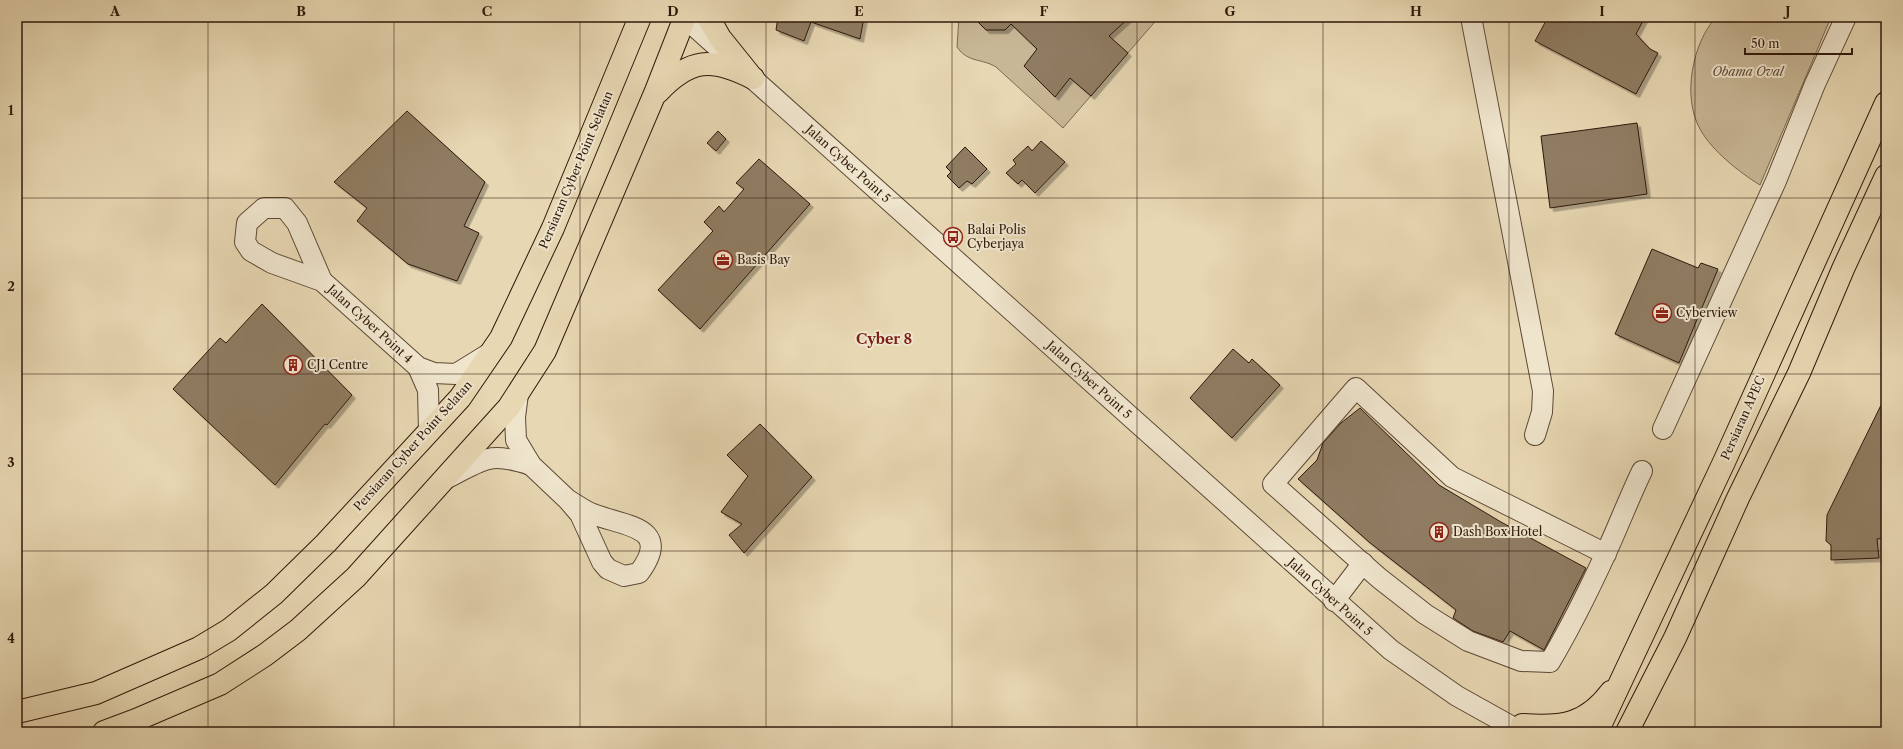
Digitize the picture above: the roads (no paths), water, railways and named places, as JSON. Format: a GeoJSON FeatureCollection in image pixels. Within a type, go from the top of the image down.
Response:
{"type":"FeatureCollection","features":[{"type":"Feature","properties":{"kind":"main road","name":"Persiaran Cyber Point Selatan"},"geometry":{"type":"LineString","coordinates":[[17,712],[96,693],[199,648],[229,630],[274,594],[326,543],[460,398],[494,351],[551,233],[630,27],[640,17]]}},
{"type":"Feature","properties":{"kind":"main road"},"geometry":{"type":"LineString","coordinates":[[104,732],[220,684],[287,638],[356,577],[509,406],[545,351],[685,17]]}},
{"type":"Feature","properties":{"kind":"main road"},"geometry":{"type":"LineString","coordinates":[[708,17],[720,38],[753,78]]}},
{"type":"Feature","properties":{"kind":"main road"},"geometry":{"type":"LineString","coordinates":[[653,96],[672,77],[683,70],[702,64],[733,67],[753,78]]}},
{"type":"Feature","properties":{"kind":"main road","name":"Persiaran APEC"},"geometry":{"type":"LineString","coordinates":[[1597,732],[1878,136],[1886,103]]}},
{"type":"Feature","properties":{"kind":"main road"},"geometry":{"type":"LineString","coordinates":[[1627,732],[1675,638],[1738,498],[1799,373],[1843,269],[1886,176]]}},
{"type":"Feature","properties":{"kind":"main road"},"geometry":{"type":"LineString","coordinates":[[1521,728],[1564,725],[1580,719],[1600,706],[1623,676]]}},
{"type":"Feature","properties":{"kind":"street","name":"Jalan Cyber Point 5"},"geometry":{"type":"LineString","coordinates":[[685,17],[1334,601],[1391,650],[1457,696],[1521,728]]}},
{"type":"Feature","properties":{"kind":"street"},"geometry":{"type":"LineString","coordinates":[[1471,17],[1543,391],[1542,412],[1535,435]]}},
{"type":"Feature","properties":{"kind":"street"},"geometry":{"type":"LineString","coordinates":[[1663,429],[1681,386],[1776,181],[1818,77],[1846,17]]}},
{"type":"Feature","properties":{"kind":"street","name":"Jalan Cyber Point 4"},"geometry":{"type":"LineString","coordinates":[[322,281],[418,367],[434,373],[456,374],[494,351]]}},
{"type":"Feature","properties":{"kind":"street","name":"Jalan Cyber Point 4"},"geometry":{"type":"LineString","coordinates":[[418,367],[428,390],[429,431]]}},
{"type":"Feature","properties":{"kind":"street"},"geometry":{"type":"LineString","coordinates":[[1606,554],[1452,477],[1356,388],[1273,484],[1425,614],[1468,641],[1521,661],[1550,662],[1566,634],[1606,554],[1626,503],[1642,471]]}},
{"type":"Feature","properties":{"kind":"street"},"geometry":{"type":"LineString","coordinates":[[518,394],[515,417],[516,440],[531,465],[568,500]]}},
{"type":"Feature","properties":{"kind":"street"},"geometry":{"type":"LineString","coordinates":[[446,478],[488,457],[509,458],[531,465]]}},
{"type":"Feature","properties":{"kind":"street"},"geometry":{"type":"LineString","coordinates":[[1334,601],[1364,563]]}},
{"type":"Feature","properties":{"kind":"place","name":"Balai Polis Cyberjaya"},"geometry":{"type":"Point","coordinates":[953,237]}},
{"type":"Feature","properties":{"kind":"place","name":"Basis Bay"},"geometry":{"type":"Point","coordinates":[723,260]}},
{"type":"Feature","properties":{"kind":"place","name":"Cyberview"},"geometry":{"type":"Point","coordinates":[1662,313]}},
{"type":"Feature","properties":{"kind":"place","name":"CJ1 Centre"},"geometry":{"type":"Point","coordinates":[293,365]}},
{"type":"Feature","properties":{"kind":"place","name":"Dash Box Hotel"},"geometry":{"type":"Point","coordinates":[1439,532]}},
{"type":"Feature","properties":{"kind":"district","name":"Cyber 8"},"geometry":{"type":"Point","coordinates":[884,339]}},
{"type":"Feature","properties":{"kind":"park label","name":"Obama Oval"},"geometry":{"type":"Point","coordinates":[1748,72]}}]}
